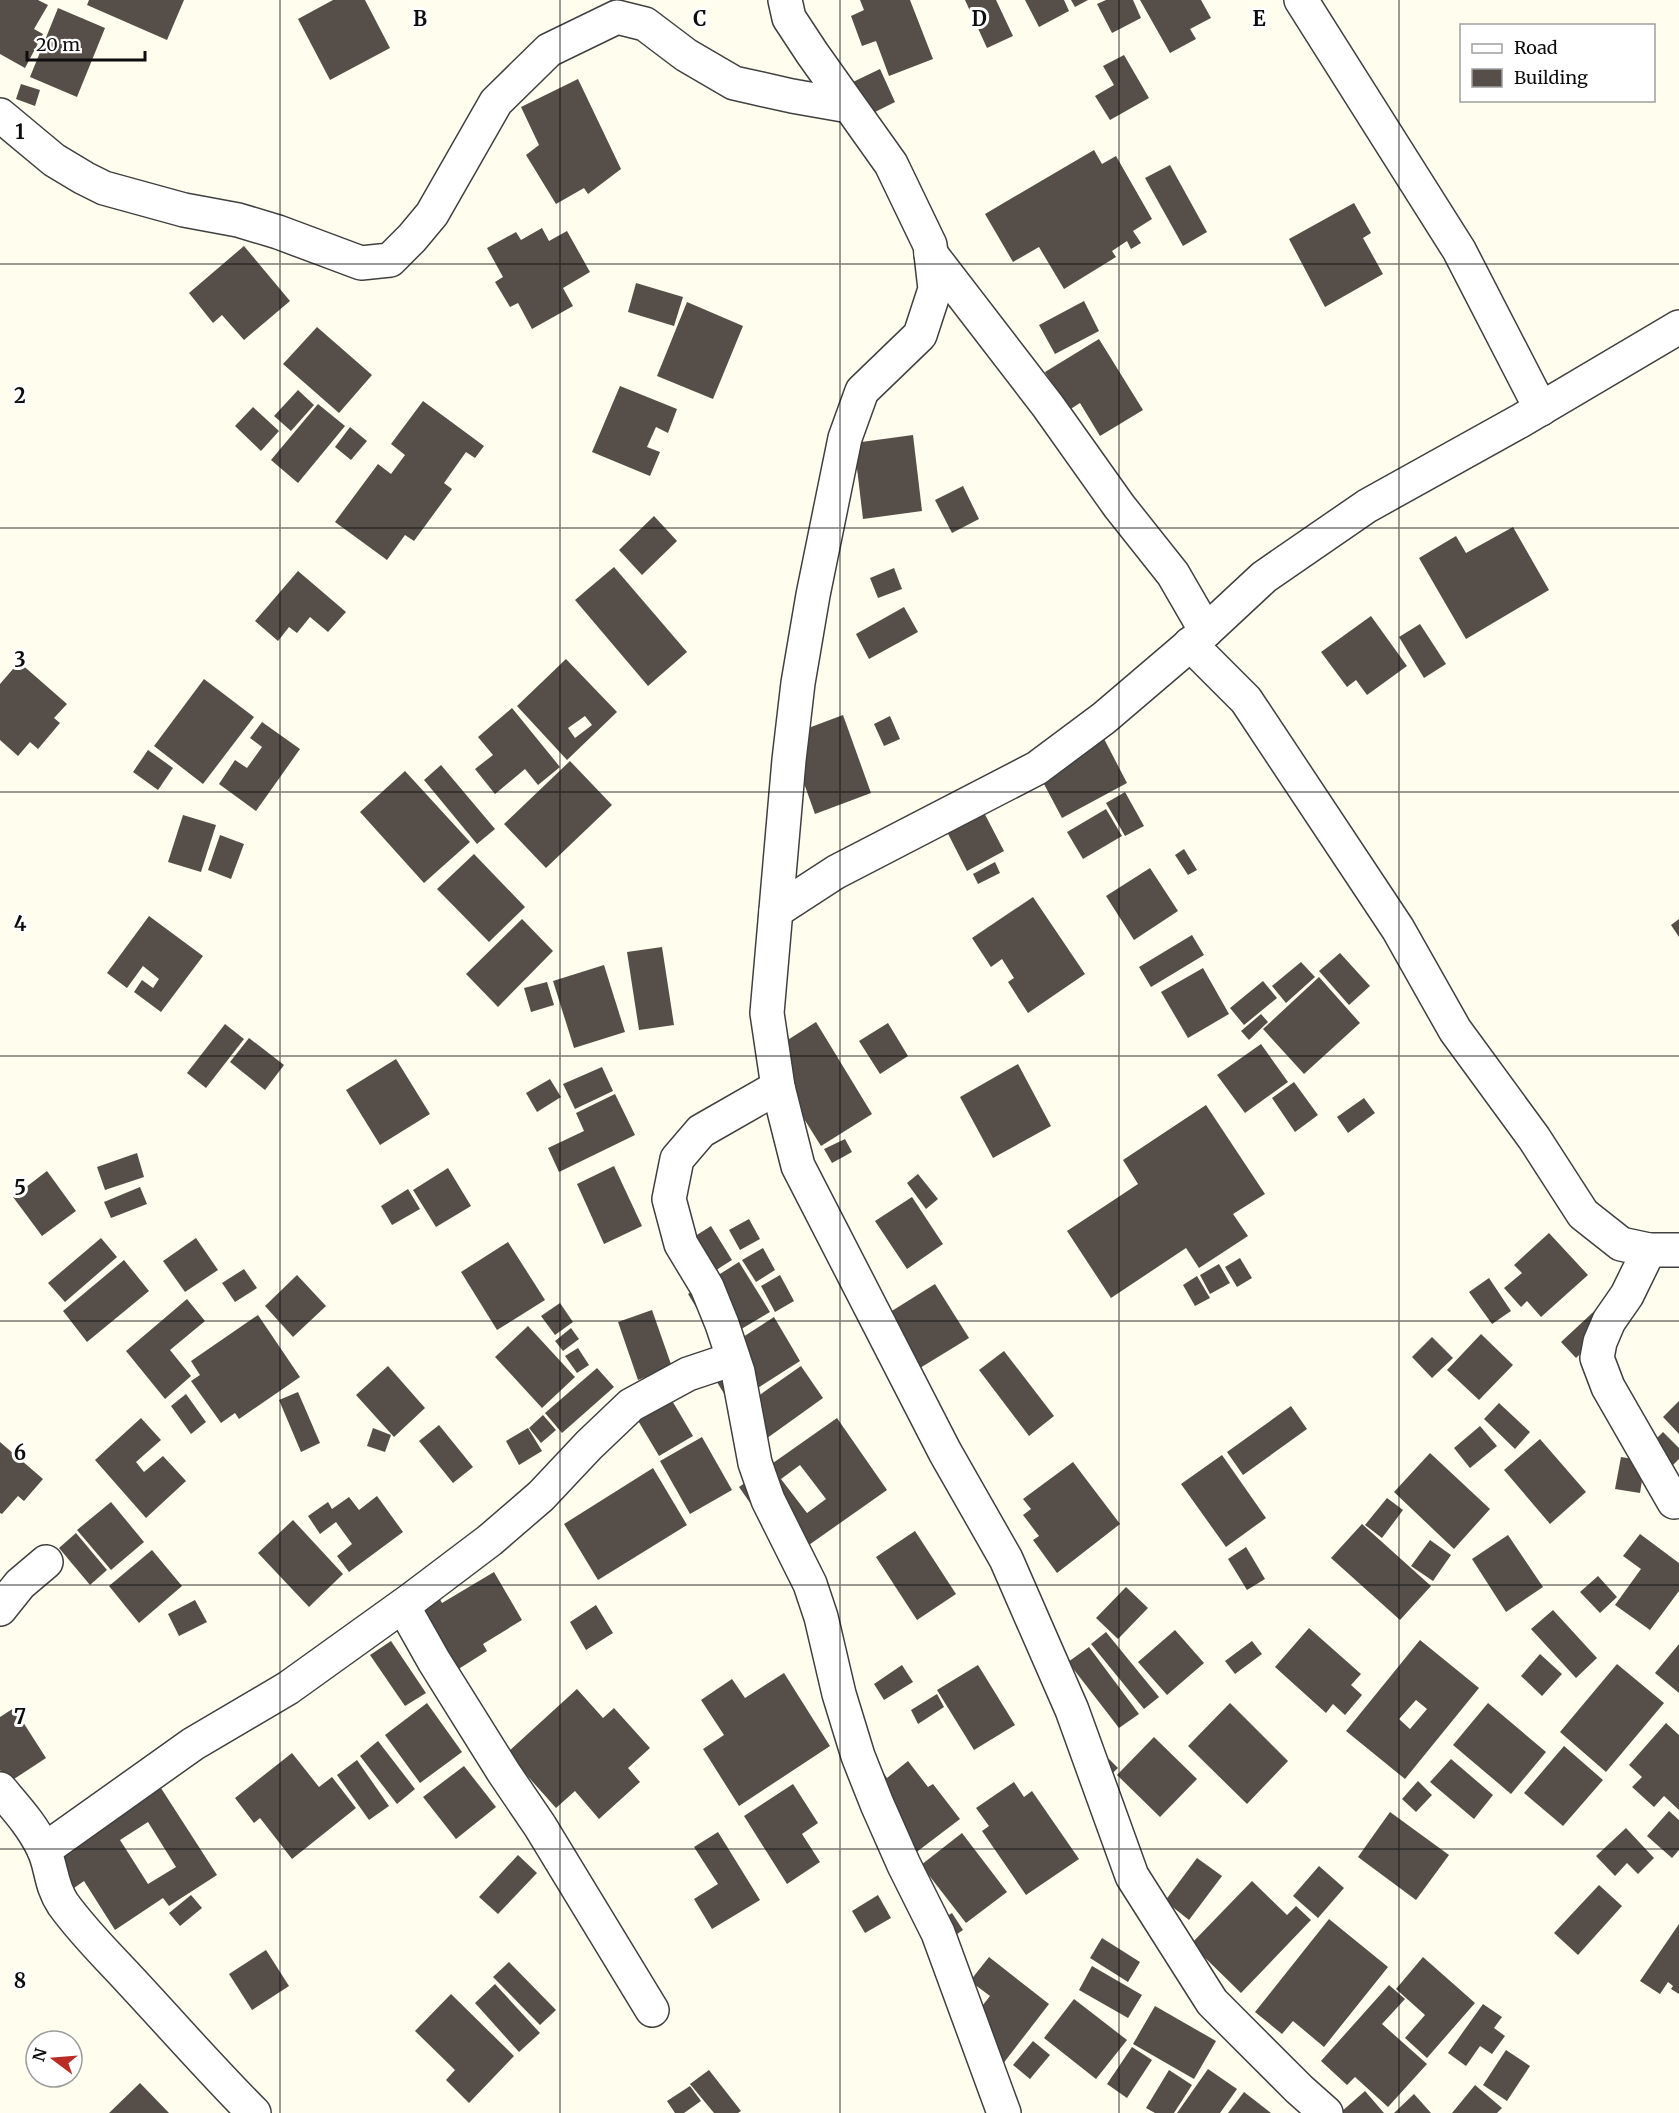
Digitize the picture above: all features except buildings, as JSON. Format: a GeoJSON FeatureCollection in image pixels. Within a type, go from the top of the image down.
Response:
{"type":"FeatureCollection","features":[{"type":"Feature","properties":{"kind":"street"},"geometry":{"type":"LineString","coordinates":[[785,0],[789,18],[891,164],[930,245],[935,289],[920,335],[862,391],[845,438],[813,595],[798,683],[789,759],[767,1012],[778,1087],[798,1166],[945,1452],[1006,1559],[1072,1710],[1132,1876],[1212,2002],[1326,2113]]}},
{"type":"Feature","properties":{"kind":"street"},"geometry":{"type":"LineString","coordinates":[[1301,0],[1459,250],[1541,409]]}},
{"type":"Feature","properties":{"kind":"street"},"geometry":{"type":"LineString","coordinates":[[0,115],[54,160],[104,188],[184,210],[238,220],[361,262],[390,260],[412,238],[432,214],[496,102],[549,50],[617,17],[645,24],[686,55],[735,83],[849,106]]}},
{"type":"Feature","properties":{"kind":"street"},"geometry":{"type":"LineString","coordinates":[[931,254],[1041,397],[1119,506],[1173,574],[1198,638],[1246,700],[1398,929],[1455,1030],[1534,1138],[1582,1214],[1621,1244],[1664,1250]]}},
{"type":"Feature","properties":{"kind":"street"},"geometry":{"type":"LineString","coordinates":[[776,911],[836,872],[1037,768],[1104,718],[1198,638],[1264,577],[1367,506],[1541,409],[1679,327]]}},
{"type":"Feature","properties":{"kind":"street"},"geometry":{"type":"LineString","coordinates":[[778,1087],[701,1131],[677,1159],[669,1199],[681,1244],[707,1287],[734,1359],[755,1462],[768,1500],[810,1584],[858,1756],[904,1865],[938,1933],[1004,2113]]}},
{"type":"Feature","properties":{"kind":"street"},"geometry":{"type":"LineString","coordinates":[[1664,1250],[1609,1321],[1600,1342],[1597,1358],[1608,1387],[1674,1502]]}},
{"type":"Feature","properties":{"kind":"street"},"geometry":{"type":"LineString","coordinates":[[44,1850],[193,1743],[288,1688],[403,1606],[490,1540],[541,1496],[631,1405],[688,1374],[734,1359]]}},
{"type":"Feature","properties":{"kind":"street"},"geometry":{"type":"LineString","coordinates":[[0,1609],[20,1584],[46,1562]]}},
{"type":"Feature","properties":{"kind":"street"},"geometry":{"type":"LineString","coordinates":[[403,1606],[434,1661],[540,1826],[652,2010]]}},
{"type":"Feature","properties":{"kind":"street"},"geometry":{"type":"LineString","coordinates":[[0,1789],[26,1819],[44,1850],[50,1878],[61,1901],[86,1935],[129,1978],[207,2066],[254,2113]]}}]}
